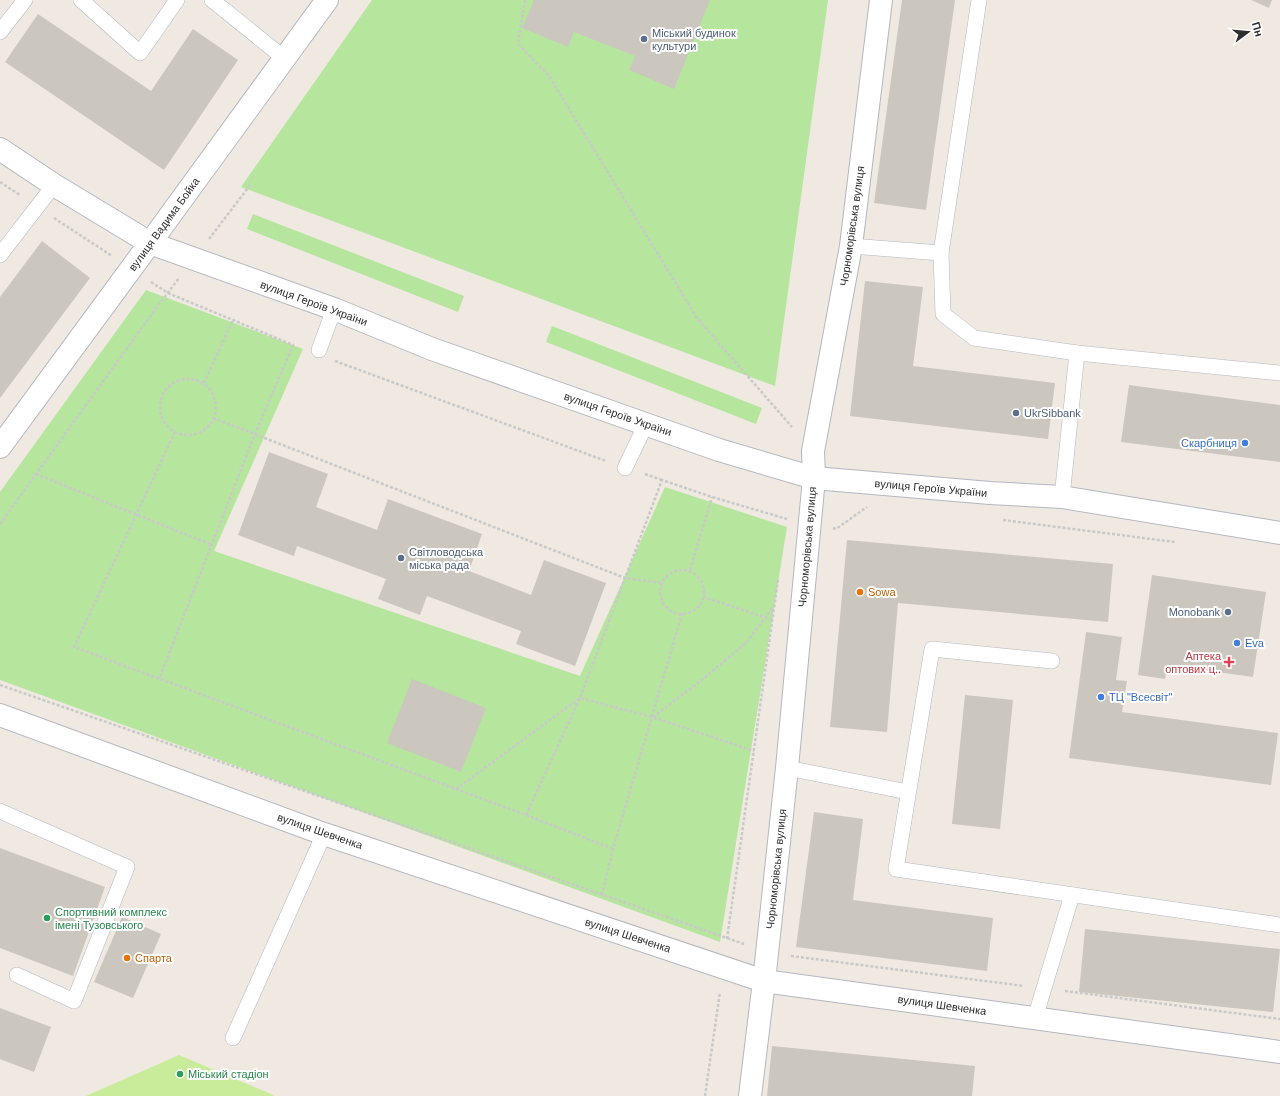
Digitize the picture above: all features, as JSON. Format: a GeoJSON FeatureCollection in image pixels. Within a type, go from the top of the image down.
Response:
{"type":"FeatureCollection","features":[{"type":"Feature","properties":{"kind":"street","name":"вулиця Вадима Бойка"},"geometry":{"type":"LineString","coordinates":[[0,447],[327,0]]}},
{"type":"Feature","properties":{"kind":"street","name":"Чорноморівська вулиця"},"geometry":{"type":"LineString","coordinates":[[750,1096],[787,768],[814,478],[813,451],[852,246],[881,0]]}},
{"type":"Feature","properties":{"kind":"street","name":"вулиця Героїв України"},"geometry":{"type":"LineString","coordinates":[[0,149],[54,185],[150,243],[334,308],[432,349],[719,450],[814,478],[990,493],[1062,497],[1280,533]]}},
{"type":"Feature","properties":{"kind":"street","name":"вулиця Шевченка"},"geometry":{"type":"LineString","coordinates":[[0,715],[324,834],[764,980],[1280,1052]]}},
{"type":"Feature","properties":{"kind":"lane"},"geometry":{"type":"LineString","coordinates":[[0,32],[25,0]]}},
{"type":"Feature","properties":{"kind":"lane"},"geometry":{"type":"LineString","coordinates":[[81,0],[140,53],[177,0]]}},
{"type":"Feature","properties":{"kind":"lane"},"geometry":{"type":"LineString","coordinates":[[212,0],[284,58]]}},
{"type":"Feature","properties":{"kind":"lane"},"geometry":{"type":"LineString","coordinates":[[979,0],[941,253],[943,314],[974,338],[1077,353],[1280,373]]}},
{"type":"Feature","properties":{"kind":"lane"},"geometry":{"type":"LineString","coordinates":[[0,254],[54,185]]}},
{"type":"Feature","properties":{"kind":"lane"},"geometry":{"type":"LineString","coordinates":[[852,246],[941,253]]}},
{"type":"Feature","properties":{"kind":"lane"},"geometry":{"type":"LineString","coordinates":[[319,350],[334,308]]}},
{"type":"Feature","properties":{"kind":"lane"},"geometry":{"type":"LineString","coordinates":[[1062,497],[1077,353]]}},
{"type":"Feature","properties":{"kind":"lane"},"geometry":{"type":"LineString","coordinates":[[625,468],[646,424]]}},
{"type":"Feature","properties":{"kind":"lane"},"geometry":{"type":"LineString","coordinates":[[1052,661],[932,649],[896,869],[1280,925]]}},
{"type":"Feature","properties":{"kind":"lane"},"geometry":{"type":"LineString","coordinates":[[787,768],[908,792]]}},
{"type":"Feature","properties":{"kind":"lane"},"geometry":{"type":"LineString","coordinates":[[0,810],[127,867],[74,1001],[17,975]]}},
{"type":"Feature","properties":{"kind":"lane"},"geometry":{"type":"LineString","coordinates":[[233,1038],[324,834]]}},
{"type":"Feature","properties":{"kind":"lane"},"geometry":{"type":"LineString","coordinates":[[1036,1018],[1072,895]]}},
{"type":"Feature","properties":{"kind":"path"},"geometry":{"type":"LineString","coordinates":[[525,0],[518,44],[549,76],[697,318],[813,451]]}},
{"type":"Feature","properties":{"kind":"path"},"geometry":{"type":"LineString","coordinates":[[0,182],[168,293],[299,348]]}},
{"type":"Feature","properties":{"kind":"path"},"geometry":{"type":"LineString","coordinates":[[0,524],[168,293],[251,184]]}},
{"type":"Feature","properties":{"kind":"path"},"geometry":{"type":"LineString","coordinates":[[204,383],[233,320]]}},
{"type":"Feature","properties":{"kind":"path"},"geometry":{"type":"LineString","coordinates":[[159,679],[255,434],[293,346]]}},
{"type":"Feature","properties":{"kind":"path"},"geometry":{"type":"LineString","coordinates":[[333,360],[625,468],[712,497],[787,519],[836,529],[873,503]]}},
{"type":"Feature","properties":{"kind":"path"},"geometry":{"type":"LineString","coordinates":[[191,378],[204,383],[214,394],[217,409],[213,418],[212,423],[200,433],[184,436],[170,430],[161,417],[159,402],[165,389],[176,380],[191,378]]}},
{"type":"Feature","properties":{"kind":"path"},"geometry":{"type":"LineString","coordinates":[[213,418],[625,578],[662,582]]}},
{"type":"Feature","properties":{"kind":"path"},"geometry":{"type":"LineString","coordinates":[[175,432],[74,648],[526,815],[613,849]]}},
{"type":"Feature","properties":{"kind":"path"},"geometry":{"type":"LineString","coordinates":[[36,474],[212,545]]}},
{"type":"Feature","properties":{"kind":"path"},"geometry":{"type":"LineString","coordinates":[[526,815],[580,698],[662,480]]}},
{"type":"Feature","properties":{"kind":"path"},"geometry":{"type":"LineString","coordinates":[[690,570],[712,497]]}},
{"type":"Feature","properties":{"kind":"path"},"geometry":{"type":"LineString","coordinates":[[786,526],[787,519]]}},
{"type":"Feature","properties":{"kind":"path"},"geometry":{"type":"LineString","coordinates":[[998,519],[1178,542]]}},
{"type":"Feature","properties":{"kind":"path"},"geometry":{"type":"LineString","coordinates":[[679,570],[690,570],[700,578],[704,589],[702,602],[694,611],[682,614],[671,612],[663,604],[660,594],[662,582],[668,574],[679,570]]}},
{"type":"Feature","properties":{"kind":"path"},"geometry":{"type":"LineString","coordinates":[[705,1096],[779,577]]}},
{"type":"Feature","properties":{"kind":"path"},"geometry":{"type":"LineString","coordinates":[[703,597],[772,620]]}},
{"type":"Feature","properties":{"kind":"path"},"geometry":{"type":"LineString","coordinates":[[652,717],[698,683],[746,643],[775,606]]}},
{"type":"Feature","properties":{"kind":"path"},"geometry":{"type":"LineString","coordinates":[[602,895],[613,849],[682,614]]}},
{"type":"Feature","properties":{"kind":"path"},"geometry":{"type":"LineString","coordinates":[[0,685],[767,953],[1280,1018]]}},
{"type":"Feature","properties":{"kind":"path"},"geometry":{"type":"LineString","coordinates":[[580,698],[652,717],[754,751]]}},
{"type":"Feature","properties":{"kind":"path"},"geometry":{"type":"LineString","coordinates":[[456,789],[580,698]]}},
{"type":"Feature","properties":{"kind":"green space"},"geometry":{"type":"Polygon","coordinates":[[[372,0],[828,0],[775,386],[241,187],[372,0]]]}},
{"type":"Feature","properties":{"kind":"green space"},"geometry":{"type":"Polygon","coordinates":[[[253,214],[464,296],[458,312],[247,229],[253,214]]]}},
{"type":"Feature","properties":{"kind":"green space"},"geometry":{"type":"Polygon","coordinates":[[[146,290],[303,349],[214,551],[580,676],[665,487],[787,527],[720,942],[0,680],[0,492],[146,290]]]}},
{"type":"Feature","properties":{"kind":"green space"},"geometry":{"type":"Polygon","coordinates":[[[552,326],[762,408],[756,424],[546,342],[552,326]]]}},
{"type":"Feature","properties":{"kind":"green space","name":"Міський стадіон"},"geometry":{"type":"Polygon","coordinates":[[[179,1055],[271,1094],[274,1096],[86,1096],[179,1055]]]}},
{"type":"Feature","properties":{"kind":"building","name":"Міський будинок культури"},"geometry":{"type":"Polygon","coordinates":[[[534,0],[710,0],[674,89],[629,70],[635,56],[574,32],[568,47],[522,28],[534,0]]]}},
{"type":"Feature","properties":{"kind":"building"},"geometry":{"type":"Polygon","coordinates":[[[902,0],[955,0],[926,210],[874,203],[902,0]]]}},
{"type":"Feature","properties":{"kind":"building"},"geometry":{"type":"Polygon","coordinates":[[[1251,0],[1272,0],[1269,8],[1251,0]]]}},
{"type":"Feature","properties":{"kind":"building"},"geometry":{"type":"Polygon","coordinates":[[[38,14],[151,91],[193,29],[238,60],[164,170],[5,62],[38,14]]]}},
{"type":"Feature","properties":{"kind":"building"},"geometry":{"type":"Polygon","coordinates":[[[42,241],[90,278],[0,398],[0,297],[42,241]]]}},
{"type":"Feature","properties":{"kind":"building"},"geometry":{"type":"Polygon","coordinates":[[[865,281],[923,287],[913,366],[1055,383],[1048,439],[850,416],[865,281]]]}},
{"type":"Feature","properties":{"kind":"building"},"geometry":{"type":"Polygon","coordinates":[[[1129,385],[1280,405],[1280,462],[1121,442],[1129,385]]]}},
{"type":"Feature","properties":{"kind":"building","name":"Світловодська міська рада"},"geometry":{"type":"Polygon","coordinates":[[[269,452],[328,474],[316,507],[377,530],[388,499],[482,534],[469,571],[531,595],[544,560],[606,583],[575,666],[516,644],[521,631],[427,596],[420,615],[378,599],[386,579],[297,546],[294,556],[238,535],[269,452]]]}},
{"type":"Feature","properties":{"kind":"building"},"geometry":{"type":"Polygon","coordinates":[[[847,540],[1113,564],[1108,622],[898,603],[887,732],[830,727],[847,540]]]}},
{"type":"Feature","properties":{"kind":"building","name":"ТЦ \"Всесвіт\""},"geometry":{"type":"Polygon","coordinates":[[[1152,575],[1266,592],[1253,677],[1167,665],[1165,679],[1138,675],[1152,575]]]}},
{"type":"Feature","properties":{"kind":"building","name":"ТЦ \"Всесвіт\""},"geometry":{"type":"Polygon","coordinates":[[[1086,632],[1122,637],[1116,680],[1127,681],[1122,712],[1278,733],[1271,785],[1069,758],[1086,632]]]}},
{"type":"Feature","properties":{"kind":"building"},"geometry":{"type":"Polygon","coordinates":[[[412,679],[486,708],[461,772],[387,743],[412,679]]]}},
{"type":"Feature","properties":{"kind":"building"},"geometry":{"type":"Polygon","coordinates":[[[965,695],[1013,700],[1000,829],[952,824],[965,695]]]}},
{"type":"Feature","properties":{"kind":"building"},"geometry":{"type":"Polygon","coordinates":[[[814,812],[863,819],[853,900],[993,918],[987,971],[796,947],[814,812]]]}},
{"type":"Feature","properties":{"kind":"building","name":"Спортивний комплекс імені Тузовського"},"geometry":{"type":"Polygon","coordinates":[[[0,848],[105,887],[73,976],[0,948],[0,848]]]}},
{"type":"Feature","properties":{"kind":"building","name":"Спарта"},"geometry":{"type":"Polygon","coordinates":[[[122,917],[161,934],[133,998],[94,982],[122,917]]]}},
{"type":"Feature","properties":{"kind":"building"},"geometry":{"type":"Polygon","coordinates":[[[1085,929],[1280,949],[1273,1012],[1079,992],[1085,929]]]}},
{"type":"Feature","properties":{"kind":"building"},"geometry":{"type":"Polygon","coordinates":[[[0,1008],[51,1027],[34,1072],[0,1059],[0,1008]]]}},
{"type":"Feature","properties":{"kind":"building"},"geometry":{"type":"Polygon","coordinates":[[[772,1046],[975,1066],[972,1096],[767,1096],[772,1046]]]}},
{"type":"Feature","properties":{"kind":"place","name":"Міський будинок культури"},"geometry":{"type":"Point","coordinates":[644,39]}},
{"type":"Feature","properties":{"kind":"place","name":"UkrSibbank"},"geometry":{"type":"Point","coordinates":[1016,413]}},
{"type":"Feature","properties":{"kind":"place","name":"Скарбниця"},"geometry":{"type":"Point","coordinates":[1245,443]}},
{"type":"Feature","properties":{"kind":"place","name":"Світловодська міська рада"},"geometry":{"type":"Point","coordinates":[401,558]}},
{"type":"Feature","properties":{"kind":"place","name":"Sowa"},"geometry":{"type":"Point","coordinates":[860,592]}},
{"type":"Feature","properties":{"kind":"place","name":"Monobank"},"geometry":{"type":"Point","coordinates":[1228,612]}},
{"type":"Feature","properties":{"kind":"place","name":"Eva"},"geometry":{"type":"Point","coordinates":[1237,643]}},
{"type":"Feature","properties":{"kind":"place","name":"Аптека оптових ц‥"},"geometry":{"type":"Point","coordinates":[1229,662]}},
{"type":"Feature","properties":{"kind":"place","name":"ТЦ \"Всесвіт\""},"geometry":{"type":"Point","coordinates":[1101,697]}},
{"type":"Feature","properties":{"kind":"place","name":"Спортивний комплекс імені Тузовського"},"geometry":{"type":"Point","coordinates":[47,918]}},
{"type":"Feature","properties":{"kind":"place","name":"Спарта"},"geometry":{"type":"Point","coordinates":[127,958]}},
{"type":"Feature","properties":{"kind":"place","name":"Міський стадіон"},"geometry":{"type":"Point","coordinates":[180,1074]}}]}
